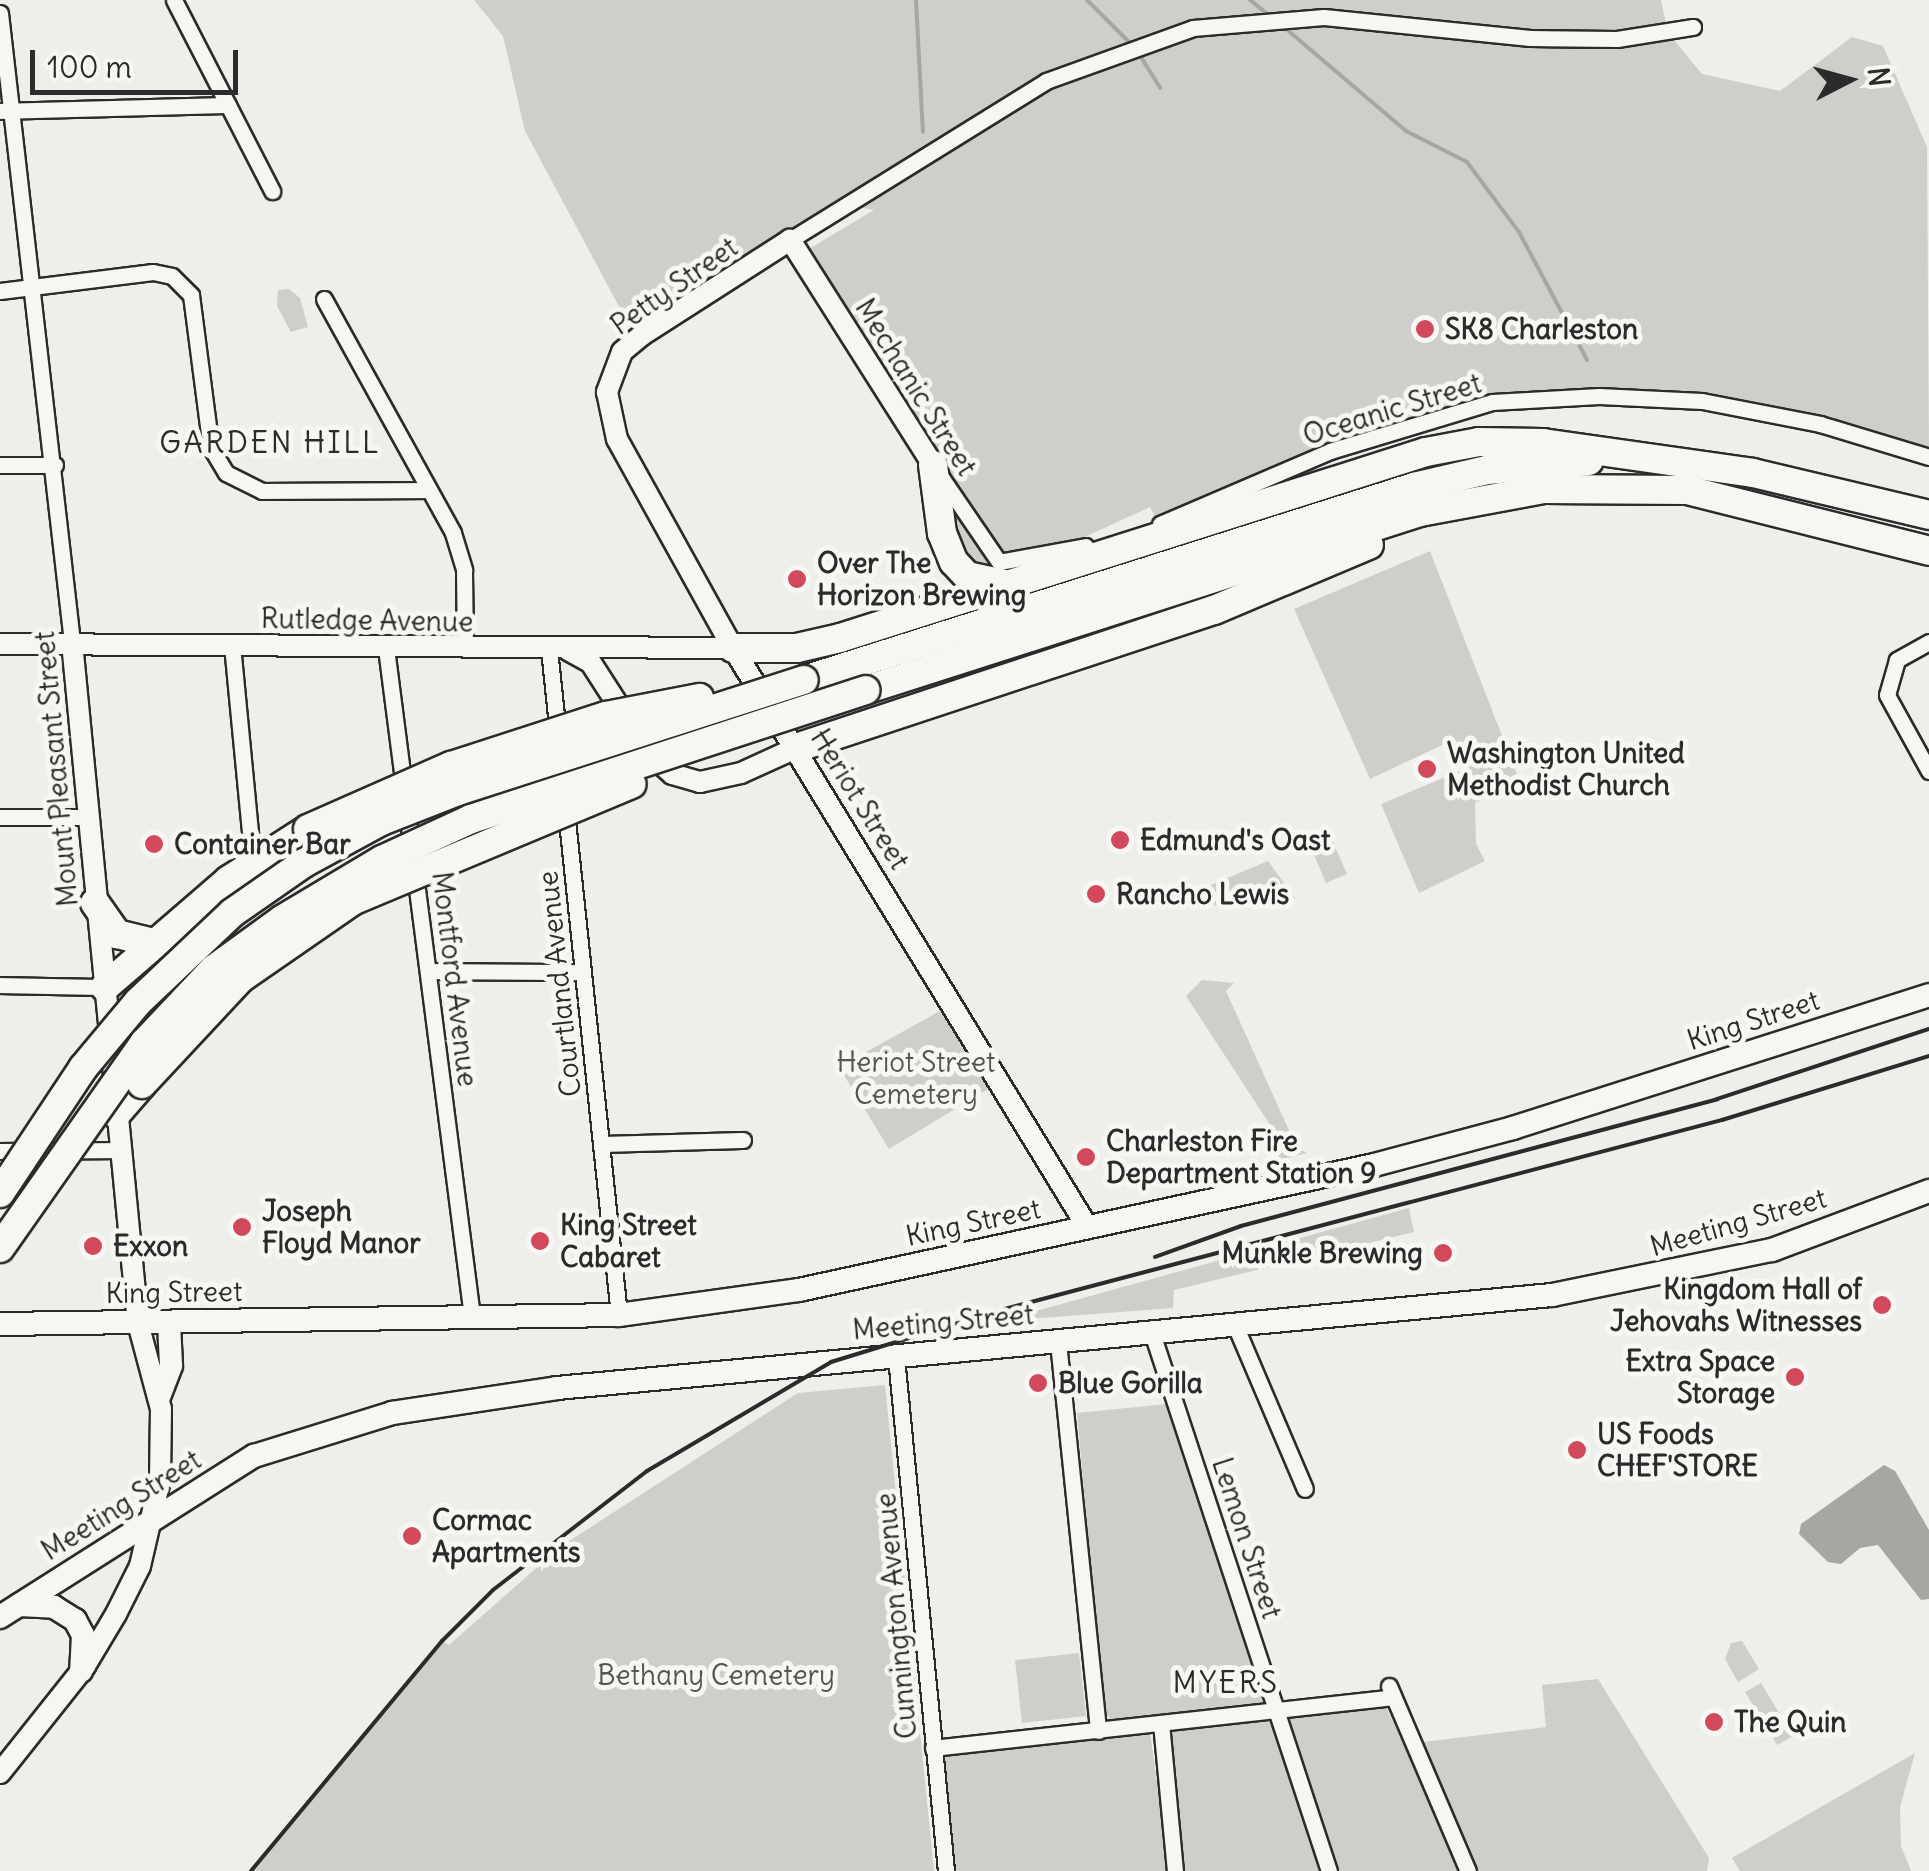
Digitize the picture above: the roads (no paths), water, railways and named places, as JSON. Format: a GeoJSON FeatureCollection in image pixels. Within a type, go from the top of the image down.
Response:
{"type":"FeatureCollection","features":[{"type":"Feature","properties":{"kind":"highway"},"geometry":{"type":"LineString","coordinates":[[733,648],[797,648],[1002,573],[1451,446],[1543,443],[1660,459],[1929,515]]}},
{"type":"Feature","properties":{"kind":"highway"},"geometry":{"type":"LineString","coordinates":[[0,1193],[83,1068],[138,1002],[232,914],[304,863],[381,821],[458,791],[1414,486],[1505,468],[1660,459]]}},
{"type":"Feature","properties":{"kind":"highway"},"geometry":{"type":"LineString","coordinates":[[933,465],[942,533],[954,562],[967,576],[1002,573]]}},
{"type":"Feature","properties":{"kind":"highway"},"geometry":{"type":"LineString","coordinates":[[0,1248],[144,1043],[214,969],[283,919],[382,860],[472,819],[1420,512],[1544,489],[1625,484],[1687,490],[1929,550]]}},
{"type":"Feature","properties":{"kind":"highway"},"geometry":{"type":"LineString","coordinates":[[796,748],[1214,610],[1396,533],[1544,489]]}},
{"type":"Feature","properties":{"kind":"highway"},"geometry":{"type":"LineString","coordinates":[[105,987],[229,880],[308,829],[407,783],[606,716],[804,680]]}},
{"type":"Feature","properties":{"kind":"highway"},"geometry":{"type":"LineString","coordinates":[[116,1114],[241,978],[352,901],[761,727]]}},
{"type":"Feature","properties":{"kind":"highway"},"geometry":{"type":"LineString","coordinates":[[95,902],[118,934],[153,943]]}},
{"type":"Feature","properties":{"kind":"main road","name":"Petty Street"},"geometry":{"type":"LineString","coordinates":[[607,392],[622,352],[642,335],[790,240]]}},
{"type":"Feature","properties":{"kind":"main road","name":"Mechanic Street"},"geometry":{"type":"LineString","coordinates":[[790,240],[933,465]]}},
{"type":"Feature","properties":{"kind":"main road","name":"Heriot Street"},"geometry":{"type":"LineString","coordinates":[[607,392],[616,439],[733,648],[1088,1228]]}},
{"type":"Feature","properties":{"kind":"main road","name":"Mount Pleasant Street"},"geometry":{"type":"LineString","coordinates":[[0,1774],[81,1671],[140,1566],[160,1480],[159,1397],[138,1323],[85,817],[72,642]]}},
{"type":"Feature","properties":{"kind":"main road","name":"Rutledge Avenue"},"geometry":{"type":"LineString","coordinates":[[0,644],[733,648]]}},
{"type":"Feature","properties":{"kind":"main road"},"geometry":{"type":"LineString","coordinates":[[558,649],[591,664],[643,748],[672,774],[700,782],[741,774],[796,748]]}},
{"type":"Feature","properties":{"kind":"main road","name":"King Street"},"geometry":{"type":"LineString","coordinates":[[0,1324],[619,1315],[798,1290],[1088,1228],[1513,1128],[1929,995]]}},
{"type":"Feature","properties":{"kind":"main road","name":"Meeting Street"},"geometry":{"type":"LineString","coordinates":[[10,1611],[254,1456],[392,1413],[556,1388],[1153,1336],[1628,1284],[1772,1250],[1929,1191]]}},
{"type":"Feature","properties":{"kind":"main road"},"geometry":{"type":"LineString","coordinates":[[159,1397],[171,1365],[169,1322]]}},
{"type":"Feature","properties":{"kind":"main road"},"geometry":{"type":"LineString","coordinates":[[10,1611],[54,1607],[75,1620],[82,1635],[81,1671]]}},
{"type":"Feature","properties":{"kind":"street"},"geometry":{"type":"LineString","coordinates":[[174,0],[272,191]]}},
{"type":"Feature","properties":{"kind":"street","name":"Mount Pleasant Street"},"geometry":{"type":"LineString","coordinates":[[0,13],[6,111],[36,284],[72,642]]}},
{"type":"Feature","properties":{"kind":"street"},"geometry":{"type":"LineString","coordinates":[[790,240],[1046,81],[1193,28],[1324,17],[1530,38],[1617,38],[1694,27]]}},
{"type":"Feature","properties":{"kind":"street"},"geometry":{"type":"LineString","coordinates":[[6,111],[228,104]]}},
{"type":"Feature","properties":{"kind":"street"},"geometry":{"type":"LineString","coordinates":[[0,292],[36,284],[152,272],[180,280],[193,304],[210,448],[240,484],[262,491],[429,490]]}},
{"type":"Feature","properties":{"kind":"street"},"geometry":{"type":"LineString","coordinates":[[324,298],[429,490],[464,570],[465,649]]}},
{"type":"Feature","properties":{"kind":"street","name":"Oceanic Street"},"geometry":{"type":"LineString","coordinates":[[1002,573],[1143,531],[1330,451],[1492,402],[1702,400],[1820,424],[1929,457]]}},
{"type":"Feature","properties":{"kind":"street"},"geometry":{"type":"LineString","coordinates":[[0,464],[55,465]]}},
{"type":"Feature","properties":{"kind":"street"},"geometry":{"type":"LineString","coordinates":[[1929,641],[1897,660],[1886,695],[1929,771]]}},
{"type":"Feature","properties":{"kind":"street"},"geometry":{"type":"LineString","coordinates":[[232,646],[250,834]]}},
{"type":"Feature","properties":{"kind":"street","name":"Montford Avenue"},"geometry":{"type":"LineString","coordinates":[[386,648],[472,1317]]}},
{"type":"Feature","properties":{"kind":"street","name":"Courtland Avenue"},"geometry":{"type":"LineString","coordinates":[[558,649],[583,972],[619,1315]]}},
{"type":"Feature","properties":{"kind":"street"},"geometry":{"type":"LineString","coordinates":[[0,818],[85,817]]}},
{"type":"Feature","properties":{"kind":"street"},"geometry":{"type":"LineString","coordinates":[[429,971],[583,972]]}},
{"type":"Feature","properties":{"kind":"street"},"geometry":{"type":"LineString","coordinates":[[0,986],[105,987]]}},
{"type":"Feature","properties":{"kind":"street"},"geometry":{"type":"LineString","coordinates":[[601,1144],[742,1140]]}},
{"type":"Feature","properties":{"kind":"street"},"geometry":{"type":"LineString","coordinates":[[0,1151],[119,1150]]}},
{"type":"Feature","properties":{"kind":"street"},"geometry":{"type":"LineString","coordinates":[[1236,1325],[1306,1489]]}},
{"type":"Feature","properties":{"kind":"street","name":"Lemon Street"},"geometry":{"type":"LineString","coordinates":[[1153,1336],[1329,1871]]}},
{"type":"Feature","properties":{"kind":"street"},"geometry":{"type":"LineString","coordinates":[[1058,1342],[1098,1731]]}},
{"type":"Feature","properties":{"kind":"street","name":"Cunnington Avenue"},"geometry":{"type":"LineString","coordinates":[[896,1357],[946,1871]]}},
{"type":"Feature","properties":{"kind":"street"},"geometry":{"type":"LineString","coordinates":[[934,1748],[1277,1710],[1391,1691],[1468,1871]]}},
{"type":"Feature","properties":{"kind":"street"},"geometry":{"type":"LineString","coordinates":[[1161,1723],[1176,1871]]}},
{"type":"Feature","properties":{"kind":"waterway"},"geometry":{"type":"LineString","coordinates":[[916,0],[923,132]]}},
{"type":"Feature","properties":{"kind":"waterway"},"geometry":{"type":"LineString","coordinates":[[1087,0],[1133,46]]}},
{"type":"Feature","properties":{"kind":"waterway"},"geometry":{"type":"LineString","coordinates":[[1250,0],[1270,16]]}},
{"type":"Feature","properties":{"kind":"waterway"},"geometry":{"type":"LineString","coordinates":[[1285,28],[1406,131],[1467,162],[1519,232],[1587,360]]}},
{"type":"Feature","properties":{"kind":"waterway"},"geometry":{"type":"LineString","coordinates":[[1139,54],[1160,88]]}},
{"type":"Feature","properties":{"kind":"railway"},"geometry":{"type":"LineString","coordinates":[[1155,1257],[1241,1226],[1717,1099],[1929,1029]]}},
{"type":"Feature","properties":{"kind":"railway"},"geometry":{"type":"LineString","coordinates":[[251,1871],[442,1641],[493,1590],[647,1471],[831,1362],[997,1311],[1722,1120],[1929,1056]]}},
{"type":"Feature","properties":{"kind":"place","name":"SK8 Charleston"},"geometry":{"type":"Point","coordinates":[1425,329]}},
{"type":"Feature","properties":{"kind":"place","name":"Over The Horizon Brewing"},"geometry":{"type":"Point","coordinates":[797,579]}},
{"type":"Feature","properties":{"kind":"place","name":"Washington United Methodist Church"},"geometry":{"type":"Point","coordinates":[1427,769]}},
{"type":"Feature","properties":{"kind":"place","name":"Edmund's Oast"},"geometry":{"type":"Point","coordinates":[1120,840]}},
{"type":"Feature","properties":{"kind":"place","name":"Container Bar"},"geometry":{"type":"Point","coordinates":[154,844]}},
{"type":"Feature","properties":{"kind":"place","name":"Rancho Lewis"},"geometry":{"type":"Point","coordinates":[1096,894]}},
{"type":"Feature","properties":{"kind":"place","name":"Charleston Fire Department Station 9"},"geometry":{"type":"Point","coordinates":[1086,1157]}},
{"type":"Feature","properties":{"kind":"place","name":"Joseph Floyd Manor"},"geometry":{"type":"Point","coordinates":[242,1227]}},
{"type":"Feature","properties":{"kind":"place","name":"King Street Cabaret"},"geometry":{"type":"Point","coordinates":[540,1241]}},
{"type":"Feature","properties":{"kind":"place","name":"Exxon"},"geometry":{"type":"Point","coordinates":[93,1246]}},
{"type":"Feature","properties":{"kind":"place","name":"Munkle Brewing"},"geometry":{"type":"Point","coordinates":[1443,1253]}},
{"type":"Feature","properties":{"kind":"place","name":"Kingdom Hall of Jehovahs Witnesses"},"geometry":{"type":"Point","coordinates":[1882,1305]}},
{"type":"Feature","properties":{"kind":"place","name":"Extra Space Storage"},"geometry":{"type":"Point","coordinates":[1795,1377]}},
{"type":"Feature","properties":{"kind":"place","name":"Blue Gorilla"},"geometry":{"type":"Point","coordinates":[1038,1383]}},
{"type":"Feature","properties":{"kind":"place","name":"US Foods CHEF'STORE"},"geometry":{"type":"Point","coordinates":[1577,1450]}},
{"type":"Feature","properties":{"kind":"place","name":"Cormac Apartments"},"geometry":{"type":"Point","coordinates":[412,1536]}},
{"type":"Feature","properties":{"kind":"place","name":"The Quin"},"geometry":{"type":"Point","coordinates":[1714,1722]}},
{"type":"Feature","properties":{"kind":"district","name":"GARDEN HILL"},"geometry":{"type":"Point","coordinates":[270,442]}},
{"type":"Feature","properties":{"kind":"district","name":"MYERS"},"geometry":{"type":"Point","coordinates":[1226,1682]}},
{"type":"Feature","properties":{"kind":"park label","name":"Heriot Street Cemetery"},"geometry":{"type":"Point","coordinates":[916,1078]}},
{"type":"Feature","properties":{"kind":"park label","name":"Bethany Cemetery"},"geometry":{"type":"Point","coordinates":[716,1675]}}]}
